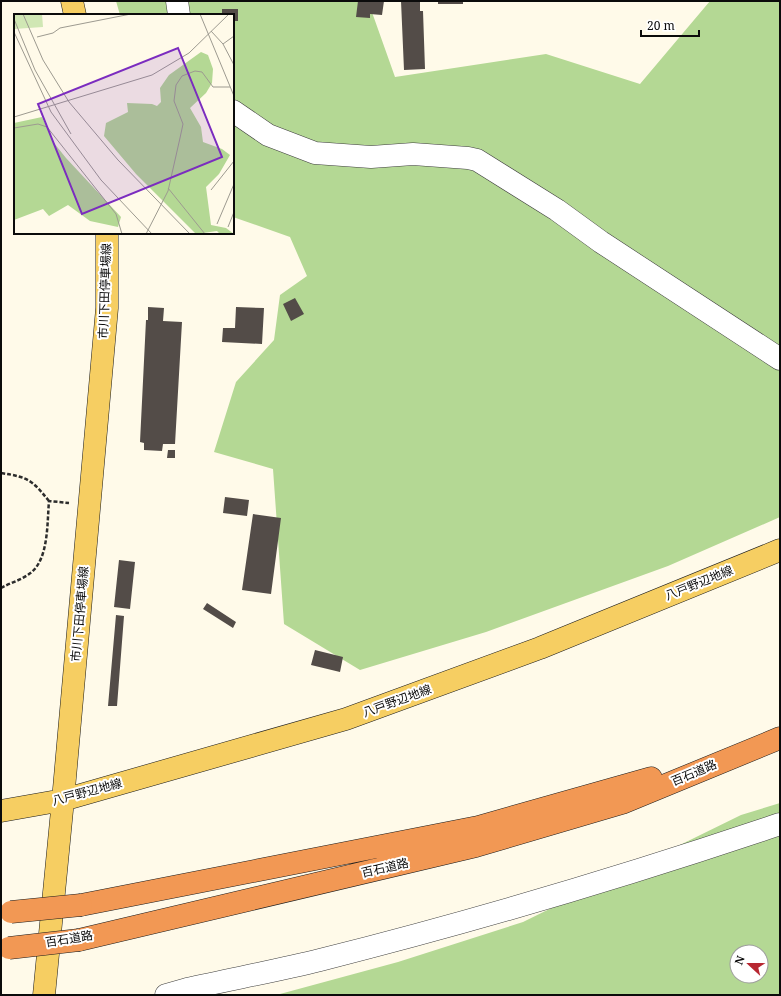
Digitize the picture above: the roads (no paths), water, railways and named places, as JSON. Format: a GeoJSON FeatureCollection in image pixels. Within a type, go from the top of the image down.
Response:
{"type":"FeatureCollection","features":[{"type":"Feature","properties":{"kind":"highway","name":"百石道路"},"geometry":{"type":"LineString","coordinates":[[5,948],[79,940],[476,846],[622,803],[780,738]]}},
{"type":"Feature","properties":{"kind":"highway","name":"百石道路"},"geometry":{"type":"LineString","coordinates":[[6,913],[81,906],[478,827],[757,747]]}},
{"type":"Feature","properties":{"kind":"main road"},"geometry":{"type":"LineString","coordinates":[[72,1],[75,14]]}},
{"type":"Feature","properties":{"kind":"main road","name":"市川下田停車場線"},"geometry":{"type":"LineString","coordinates":[[44,995],[107,308],[107,234]]}},
{"type":"Feature","properties":{"kind":"main road","name":"八戸野辺地線"},"geometry":{"type":"LineString","coordinates":[[1,811],[63,800],[346,720],[540,648],[780,550]]}},
{"type":"Feature","properties":{"kind":"street"},"geometry":{"type":"LineString","coordinates":[[177,1],[179,14]]}},
{"type":"Feature","properties":{"kind":"street"},"geometry":{"type":"LineString","coordinates":[[234,112],[268,134],[316,154],[371,157],[413,154],[477,160],[557,210],[601,242],[780,359]]}},
{"type":"Feature","properties":{"kind":"street"},"geometry":{"type":"LineString","coordinates":[[166,995],[194,987],[319,960],[468,921],[709,848],[780,824]]}}]}
